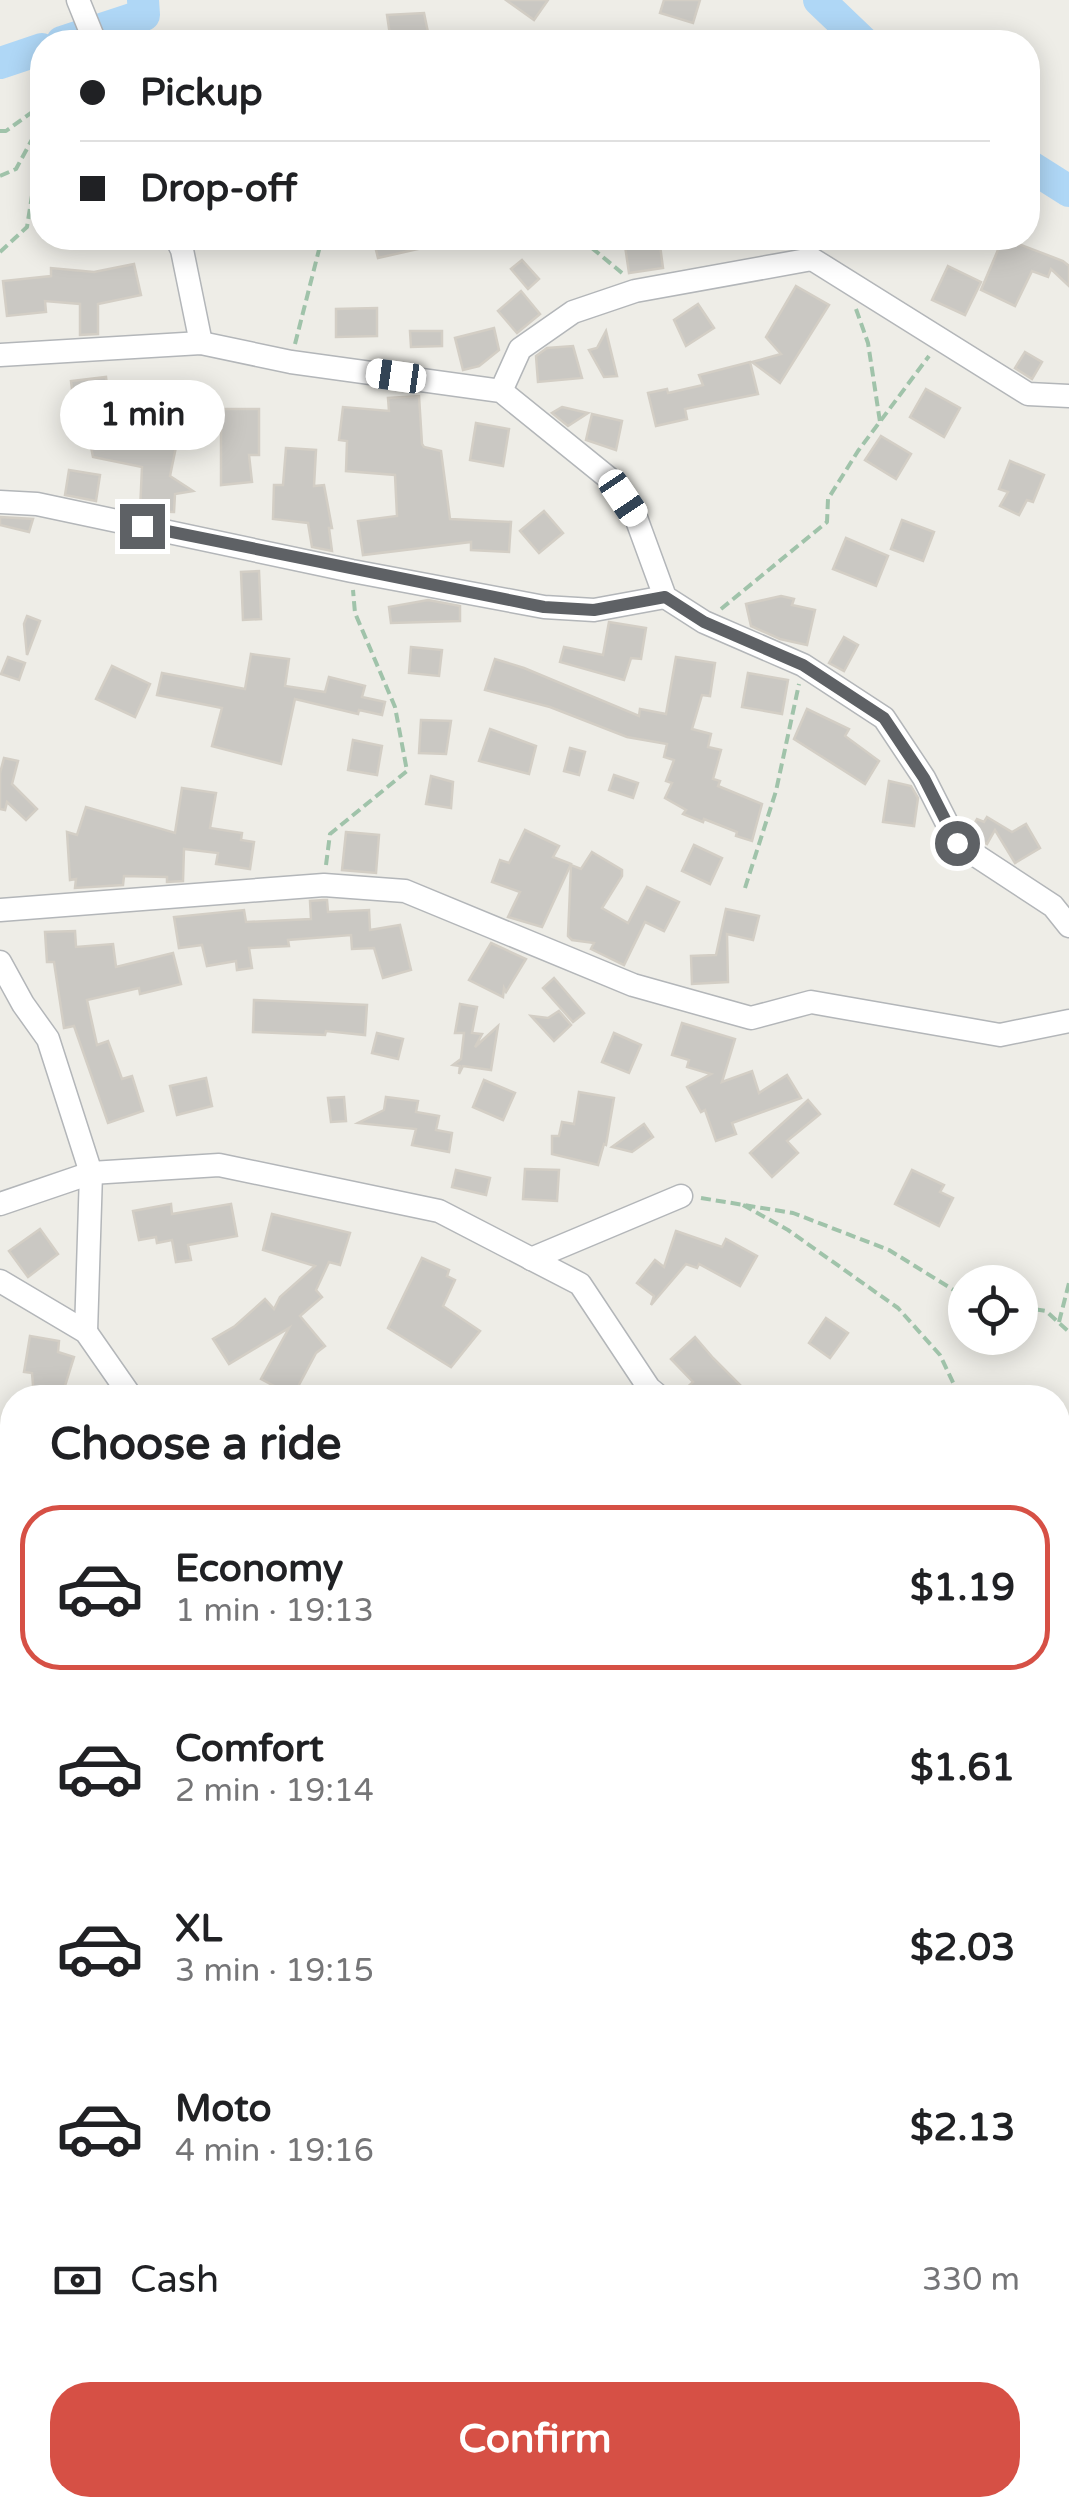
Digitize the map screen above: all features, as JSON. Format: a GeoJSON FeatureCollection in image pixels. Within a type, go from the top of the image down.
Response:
{"type":"FeatureCollection","features":[{"type":"Feature","properties":{"kind":"street"},"geometry":{"type":"LineString","coordinates":[[78,0],[89,30]]}},
{"type":"Feature","properties":{"kind":"street"},"geometry":{"type":"LineString","coordinates":[[182,250],[200,343]]}},
{"type":"Feature","properties":{"kind":"street"},"geometry":{"type":"LineString","coordinates":[[501,391],[520,349],[574,312],[635,291],[812,259],[1028,394],[1069,396]]}},
{"type":"Feature","properties":{"kind":"street"},"geometry":{"type":"LineString","coordinates":[[0,355],[200,343],[291,362],[501,391],[611,480],[635,515],[665,597],[704,622],[803,665],[884,718],[924,778],[957,843],[1053,906],[1069,926]]}},
{"type":"Feature","properties":{"kind":"street"},"geometry":{"type":"LineString","coordinates":[[0,502],[37,504],[544,607],[594,610],[665,597]]}},
{"type":"Feature","properties":{"kind":"street"},"geometry":{"type":"LineString","coordinates":[[0,910],[324,885],[405,890],[634,986],[751,1018],[811,1002],[1000,1035],[1069,1021]]}},
{"type":"Feature","properties":{"kind":"street"},"geometry":{"type":"LineString","coordinates":[[0,962],[48,1039],[92,1173],[86,1332]]}},
{"type":"Feature","properties":{"kind":"street"},"geometry":{"type":"LineString","coordinates":[[0,1204],[92,1173],[220,1165],[439,1210],[580,1284],[647,1385]]}},
{"type":"Feature","properties":{"kind":"street"},"geometry":{"type":"LineString","coordinates":[[531,1259],[681,1196]]}},
{"type":"Feature","properties":{"kind":"street"},"geometry":{"type":"LineString","coordinates":[[0,1282],[86,1332],[123,1385]]}},
{"type":"Feature","properties":{"kind":"path"},"geometry":{"type":"LineString","coordinates":[[0,131],[6,131],[30,114]]}},
{"type":"Feature","properties":{"kind":"path"},"geometry":{"type":"LineString","coordinates":[[0,176],[16,169],[30,143]]}},
{"type":"Feature","properties":{"kind":"path"},"geometry":{"type":"LineString","coordinates":[[0,252],[26,227],[30,205]]}},
{"type":"Feature","properties":{"kind":"path"},"geometry":{"type":"LineString","coordinates":[[291,362],[319,250]]}},
{"type":"Feature","properties":{"kind":"path"},"geometry":{"type":"LineString","coordinates":[[595,250],[617,267],[635,291]]}},
{"type":"Feature","properties":{"kind":"path"},"geometry":{"type":"LineString","coordinates":[[846,280],[868,343],[880,422]]}},
{"type":"Feature","properties":{"kind":"path"},"geometry":{"type":"LineString","coordinates":[[704,622],[827,522],[828,499],[941,340]]}},
{"type":"Feature","properties":{"kind":"path"},"geometry":{"type":"LineString","coordinates":[[324,885],[330,834],[407,771],[395,707],[355,613],[352,571]]}},
{"type":"Feature","properties":{"kind":"path"},"geometry":{"type":"LineString","coordinates":[[745,888],[776,790],[803,665]]}},
{"type":"Feature","properties":{"kind":"path"},"geometry":{"type":"LineString","coordinates":[[681,1196],[793,1213],[889,1250],[948,1287]]}},
{"type":"Feature","properties":{"kind":"path"},"geometry":{"type":"LineString","coordinates":[[740,1203],[788,1230],[898,1308],[940,1355],[954,1385]]}},
{"type":"Feature","properties":{"kind":"path"},"geometry":{"type":"LineString","coordinates":[[1059,1323],[1069,1283]]}},
{"type":"Feature","properties":{"kind":"path"},"geometry":{"type":"LineString","coordinates":[[1038,1310],[1046,1311],[1069,1332]]}},
{"type":"Feature","properties":{"kind":"building"},"geometry":{"type":"Polygon","coordinates":[[[506,0],[548,0],[534,20],[506,0]]]}},
{"type":"Feature","properties":{"kind":"building"},"geometry":{"type":"Polygon","coordinates":[[[664,0],[700,0],[693,23],[660,13],[664,0]]]}},
{"type":"Feature","properties":{"kind":"building"},"geometry":{"type":"Polygon","coordinates":[[[424,13],[428,30],[389,30],[387,15],[424,13]]]}},
{"type":"Feature","properties":{"kind":"building"},"geometry":{"type":"Polygon","coordinates":[[[376,250],[413,250],[378,258],[376,250]]]}},
{"type":"Feature","properties":{"kind":"building"},"geometry":{"type":"Polygon","coordinates":[[[626,250],[661,250],[663,268],[629,273],[626,250]]]}},
{"type":"Feature","properties":{"kind":"building"},"geometry":{"type":"Polygon","coordinates":[[[998,250],[1034,250],[1069,266],[1069,286],[1051,269],[1048,277],[1032,271],[1015,306],[981,290],[998,250]]]}},
{"type":"Feature","properties":{"kind":"building"},"geometry":{"type":"Polygon","coordinates":[[[522,260],[539,279],[528,289],[511,269],[522,260]]]}},
{"type":"Feature","properties":{"kind":"building"},"geometry":{"type":"Polygon","coordinates":[[[134,264],[141,295],[98,304],[98,334],[80,335],[80,304],[45,301],[46,312],[7,316],[3,281],[51,276],[51,268],[94,272],[134,264]]]}},
{"type":"Feature","properties":{"kind":"building"},"geometry":{"type":"Polygon","coordinates":[[[948,266],[981,282],[965,315],[932,300],[948,266]]]}},
{"type":"Feature","properties":{"kind":"building"},"geometry":{"type":"Polygon","coordinates":[[[796,286],[829,305],[780,383],[752,362],[781,354],[766,337],[796,286]]]}},
{"type":"Feature","properties":{"kind":"building"},"geometry":{"type":"Polygon","coordinates":[[[521,291],[540,314],[517,333],[498,311],[521,291]]]}},
{"type":"Feature","properties":{"kind":"building"},"geometry":{"type":"Polygon","coordinates":[[[698,304],[714,328],[686,346],[674,320],[698,304]]]}},
{"type":"Feature","properties":{"kind":"building"},"geometry":{"type":"Polygon","coordinates":[[[377,308],[377,336],[336,337],[336,309],[377,308]]]}},
{"type":"Feature","properties":{"kind":"building"},"geometry":{"type":"Polygon","coordinates":[[[494,328],[499,350],[479,366],[463,370],[455,338],[494,328]]]}},
{"type":"Feature","properties":{"kind":"building"},"geometry":{"type":"Polygon","coordinates":[[[410,331],[442,331],[442,346],[411,347],[410,331]]]}},
{"type":"Feature","properties":{"kind":"building"},"geometry":{"type":"Polygon","coordinates":[[[606,331],[617,376],[604,377],[589,350],[597,348],[606,331]]]}},
{"type":"Feature","properties":{"kind":"building"},"geometry":{"type":"Polygon","coordinates":[[[573,346],[582,378],[538,382],[536,356],[547,348],[573,346]]]}},
{"type":"Feature","properties":{"kind":"building"},"geometry":{"type":"Polygon","coordinates":[[[1025,352],[1042,362],[1032,379],[1015,368],[1025,352]]]}},
{"type":"Feature","properties":{"kind":"building"},"geometry":{"type":"Polygon","coordinates":[[[750,362],[758,394],[685,409],[687,419],[656,426],[648,393],[703,385],[699,375],[750,362]]]}},
{"type":"Feature","properties":{"kind":"building"},"geometry":{"type":"Polygon","coordinates":[[[106,377],[112,431],[177,442],[170,476],[193,491],[175,494],[174,512],[140,511],[142,467],[93,457],[89,437],[81,437],[81,413],[75,414],[71,381],[106,377]]]}},
{"type":"Feature","properties":{"kind":"building"},"geometry":{"type":"Polygon","coordinates":[[[926,389],[960,408],[944,437],[910,417],[926,389]]]}},
{"type":"Feature","properties":{"kind":"building"},"geometry":{"type":"Polygon","coordinates":[[[419,396],[422,444],[441,451],[450,519],[511,522],[509,552],[471,550],[471,542],[363,555],[358,521],[397,516],[395,475],[346,471],[347,441],[339,440],[343,407],[389,411],[388,398],[419,396]]]}},
{"type":"Feature","properties":{"kind":"building"},"geometry":{"type":"Polygon","coordinates":[[[562,407],[588,413],[568,426],[552,413],[562,407]]]}},
{"type":"Feature","properties":{"kind":"building"},"geometry":{"type":"Polygon","coordinates":[[[221,409],[259,409],[259,455],[249,455],[252,482],[221,485],[221,409]]]}},
{"type":"Feature","properties":{"kind":"building"},"geometry":{"type":"Polygon","coordinates":[[[592,414],[622,421],[616,450],[586,440],[592,414]]]}},
{"type":"Feature","properties":{"kind":"building"},"geometry":{"type":"Polygon","coordinates":[[[476,423],[509,429],[503,466],[470,460],[476,423]]]}},
{"type":"Feature","properties":{"kind":"building"},"geometry":{"type":"Polygon","coordinates":[[[881,436],[911,454],[896,479],[865,460],[881,436]]]}},
{"type":"Feature","properties":{"kind":"building"},"geometry":{"type":"Polygon","coordinates":[[[286,448],[316,450],[314,486],[324,485],[332,551],[312,547],[308,523],[273,519],[274,485],[283,485],[286,448]]]}},
{"type":"Feature","properties":{"kind":"building"},"geometry":{"type":"Polygon","coordinates":[[[1010,461],[1044,475],[1033,502],[1027,500],[1019,515],[1000,506],[1008,492],[999,489],[1010,461]]]}},
{"type":"Feature","properties":{"kind":"building"},"geometry":{"type":"Polygon","coordinates":[[[69,470],[100,475],[96,501],[65,495],[69,470]]]}},
{"type":"Feature","properties":{"kind":"building"},"geometry":{"type":"Polygon","coordinates":[[[544,511],[563,533],[539,553],[520,531],[544,511]]]}},
{"type":"Feature","properties":{"kind":"building"},"geometry":{"type":"Polygon","coordinates":[[[0,517],[33,519],[29,532],[0,525],[0,517]]]}},
{"type":"Feature","properties":{"kind":"building"},"geometry":{"type":"Polygon","coordinates":[[[902,520],[934,532],[923,561],[891,549],[902,520]]]}},
{"type":"Feature","properties":{"kind":"building"},"geometry":{"type":"Polygon","coordinates":[[[846,538],[888,556],[876,586],[833,569],[846,538]]]}},
{"type":"Feature","properties":{"kind":"building"},"geometry":{"type":"Polygon","coordinates":[[[259,571],[261,619],[243,620],[241,572],[259,571]]]}},
{"type":"Feature","properties":{"kind":"building"},"geometry":{"type":"Polygon","coordinates":[[[781,596],[794,599],[792,605],[815,610],[807,645],[751,626],[746,604],[781,596]]]}},
{"type":"Feature","properties":{"kind":"building"},"geometry":{"type":"Polygon","coordinates":[[[428,600],[460,606],[460,621],[391,623],[389,607],[428,600]]]}},
{"type":"Feature","properties":{"kind":"building"},"geometry":{"type":"Polygon","coordinates":[[[27,616],[40,621],[27,655],[24,624],[27,616]]]}},
{"type":"Feature","properties":{"kind":"building"},"geometry":{"type":"Polygon","coordinates":[[[609,622],[646,628],[641,659],[631,658],[624,680],[560,662],[564,647],[603,655],[609,622]]]}},
{"type":"Feature","properties":{"kind":"building"},"geometry":{"type":"Polygon","coordinates":[[[844,637],[858,645],[844,671],[829,663],[844,637]]]}},
{"type":"Feature","properties":{"kind":"building"},"geometry":{"type":"Polygon","coordinates":[[[411,647],[442,650],[439,676],[409,673],[411,647]]]}},
{"type":"Feature","properties":{"kind":"building"},"geometry":{"type":"Polygon","coordinates":[[[251,654],[289,659],[285,686],[325,692],[329,677],[365,686],[362,697],[385,702],[382,715],[359,710],[358,714],[295,699],[281,764],[212,746],[222,708],[157,695],[162,673],[245,689],[251,654]]]}},
{"type":"Feature","properties":{"kind":"building"},"geometry":{"type":"Polygon","coordinates":[[[8,657],[25,663],[19,680],[1,674],[8,657]]]}},
{"type":"Feature","properties":{"kind":"building"},"geometry":{"type":"Polygon","coordinates":[[[676,657],[715,663],[710,696],[702,695],[692,729],[711,734],[708,747],[721,750],[713,779],[720,781],[718,786],[762,804],[752,841],[683,814],[686,810],[665,798],[672,783],[666,781],[674,760],[664,757],[667,744],[627,737],[550,707],[485,690],[495,659],[639,716],[640,709],[666,714],[676,657]]]}},
{"type":"Feature","properties":{"kind":"building"},"geometry":{"type":"Polygon","coordinates":[[[112,666],[150,684],[135,717],[96,699],[112,666]]]}},
{"type":"Feature","properties":{"kind":"building"},"geometry":{"type":"Polygon","coordinates":[[[748,673],[788,680],[782,714],[742,707],[748,673]]]}},
{"type":"Feature","properties":{"kind":"building"},"geometry":{"type":"Polygon","coordinates":[[[807,709],[849,729],[845,736],[879,761],[865,784],[794,739],[807,709]]]}},
{"type":"Feature","properties":{"kind":"building"},"geometry":{"type":"Polygon","coordinates":[[[421,720],[451,721],[446,754],[419,753],[421,720]]]}},
{"type":"Feature","properties":{"kind":"building"},"geometry":{"type":"Polygon","coordinates":[[[490,729],[536,746],[529,774],[479,761],[490,729]]]}},
{"type":"Feature","properties":{"kind":"building"},"geometry":{"type":"Polygon","coordinates":[[[353,740],[382,746],[377,775],[348,770],[353,740]]]}},
{"type":"Feature","properties":{"kind":"building"},"geometry":{"type":"Polygon","coordinates":[[[570,748],[585,752],[579,775],[564,771],[570,748]]]}},
{"type":"Feature","properties":{"kind":"building"},"geometry":{"type":"Polygon","coordinates":[[[4,758],[18,761],[12,784],[37,809],[26,820],[7,802],[5,810],[0,809],[4,758]]]}},
{"type":"Feature","properties":{"kind":"building"},"geometry":{"type":"Polygon","coordinates":[[[614,775],[638,783],[633,798],[609,790],[614,775]]]}},
{"type":"Feature","properties":{"kind":"building"},"geometry":{"type":"Polygon","coordinates":[[[431,776],[453,782],[451,808],[426,804],[431,776]]]}},
{"type":"Feature","properties":{"kind":"building"},"geometry":{"type":"Polygon","coordinates":[[[889,781],[911,786],[918,798],[914,826],[883,822],[889,781]]]}},
{"type":"Feature","properties":{"kind":"building"},"geometry":{"type":"Polygon","coordinates":[[[182,788],[216,793],[210,828],[242,833],[241,840],[254,842],[250,869],[216,864],[218,853],[184,849],[183,881],[124,876],[123,885],[75,888],[76,879],[70,880],[67,832],[77,835],[86,807],[175,833],[182,788]]]}},
{"type":"Feature","properties":{"kind":"building"},"geometry":{"type":"Polygon","coordinates":[[[987,817],[1012,832],[1026,824],[1040,848],[1015,863],[995,830],[987,844],[969,833],[977,819],[984,822],[987,817]]]}},
{"type":"Feature","properties":{"kind":"building"},"geometry":{"type":"Polygon","coordinates":[[[525,830],[559,846],[553,857],[571,864],[542,927],[508,917],[520,892],[492,882],[500,860],[509,863],[525,830]]]}},
{"type":"Feature","properties":{"kind":"building"},"geometry":{"type":"Polygon","coordinates":[[[346,832],[379,835],[376,873],[342,870],[346,832]]]}},
{"type":"Feature","properties":{"kind":"building"},"geometry":{"type":"Polygon","coordinates":[[[694,845],[722,858],[710,884],[682,871],[694,845]]]}},
{"type":"Feature","properties":{"kind":"building"},"geometry":{"type":"Polygon","coordinates":[[[592,852],[622,870],[602,908],[628,923],[647,887],[679,902],[664,931],[645,922],[624,965],[591,949],[594,943],[568,936],[571,865],[581,869],[592,852]]]}},
{"type":"Feature","properties":{"kind":"building"},"geometry":{"type":"Polygon","coordinates":[[[327,900],[328,912],[369,910],[370,930],[400,925],[411,970],[383,978],[374,948],[352,949],[351,935],[288,940],[289,946],[249,948],[252,968],[237,970],[236,961],[207,966],[202,945],[179,948],[174,917],[244,910],[246,922],[311,919],[310,901],[327,900]]]}},
{"type":"Feature","properties":{"kind":"building"},"geometry":{"type":"Polygon","coordinates":[[[726,909],[759,916],[753,940],[727,934],[728,982],[692,984],[691,956],[716,955],[726,909]]]}},
{"type":"Feature","properties":{"kind":"building"},"geometry":{"type":"Polygon","coordinates":[[[75,931],[76,947],[113,944],[116,967],[173,953],[181,984],[140,994],[139,988],[87,1000],[97,1045],[108,1041],[122,1079],[132,1076],[143,1111],[108,1123],[74,1026],[64,1028],[54,962],[47,962],[45,932],[75,931]]]}},
{"type":"Feature","properties":{"kind":"building"},"geometry":{"type":"Polygon","coordinates":[[[491,943],[526,959],[506,992],[504,988],[503,997],[469,980],[491,943]]]}},
{"type":"Feature","properties":{"kind":"building"},"geometry":{"type":"Polygon","coordinates":[[[554,978],[584,1013],[573,1022],[543,988],[554,978]]]}},
{"type":"Feature","properties":{"kind":"building"},"geometry":{"type":"Polygon","coordinates":[[[254,1000],[367,1005],[365,1035],[253,1032],[254,1000]]]}},
{"type":"Feature","properties":{"kind":"building"},"geometry":{"type":"Polygon","coordinates":[[[460,1004],[477,1007],[472,1033],[482,1034],[475,1047],[498,1026],[491,1070],[463,1066],[459,1074],[460,1066],[453,1065],[461,1059],[464,1033],[455,1033],[460,1004]]]}},
{"type":"Feature","properties":{"kind":"building"},"geometry":{"type":"Polygon","coordinates":[[[559,1011],[571,1025],[554,1041],[531,1016],[548,1018],[559,1011]]]}},
{"type":"Feature","properties":{"kind":"building"},"geometry":{"type":"Polygon","coordinates":[[[682,1023],[735,1039],[722,1082],[752,1071],[759,1093],[787,1075],[801,1098],[732,1123],[736,1134],[716,1141],[705,1110],[701,1112],[687,1087],[711,1074],[687,1067],[689,1060],[672,1055],[682,1023]]]}},
{"type":"Feature","properties":{"kind":"building"},"geometry":{"type":"Polygon","coordinates":[[[377,1033],[403,1039],[398,1059],[372,1053],[377,1033]]]}},
{"type":"Feature","properties":{"kind":"building"},"geometry":{"type":"Polygon","coordinates":[[[614,1033],[641,1045],[629,1073],[602,1062],[614,1033]]]}},
{"type":"Feature","properties":{"kind":"building"},"geometry":{"type":"Polygon","coordinates":[[[206,1078],[212,1106],[177,1115],[170,1086],[206,1078]]]}},
{"type":"Feature","properties":{"kind":"building"},"geometry":{"type":"Polygon","coordinates":[[[484,1080],[515,1093],[503,1120],[473,1107],[484,1080]]]}},
{"type":"Feature","properties":{"kind":"building"},"geometry":{"type":"Polygon","coordinates":[[[579,1092],[614,1098],[606,1145],[598,1165],[552,1154],[552,1136],[559,1136],[562,1122],[574,1124],[579,1092]]]}},
{"type":"Feature","properties":{"kind":"building"},"geometry":{"type":"Polygon","coordinates":[[[344,1097],[346,1121],[331,1122],[328,1098],[344,1097]]]}},
{"type":"Feature","properties":{"kind":"building"},"geometry":{"type":"Polygon","coordinates":[[[386,1097],[418,1101],[416,1112],[439,1116],[436,1130],[452,1133],[449,1152],[412,1145],[416,1129],[358,1123],[384,1110],[386,1097]]]}},
{"type":"Feature","properties":{"kind":"building"},"geometry":{"type":"Polygon","coordinates":[[[808,1100],[820,1114],[787,1141],[798,1153],[772,1177],[750,1153],[808,1100]]]}},
{"type":"Feature","properties":{"kind":"building"},"geometry":{"type":"Polygon","coordinates":[[[644,1124],[653,1137],[632,1152],[612,1147],[644,1124]]]}},
{"type":"Feature","properties":{"kind":"building"},"geometry":{"type":"Polygon","coordinates":[[[525,1169],[559,1170],[557,1201],[523,1199],[525,1169]]]}},
{"type":"Feature","properties":{"kind":"building"},"geometry":{"type":"Polygon","coordinates":[[[456,1170],[490,1178],[486,1195],[452,1187],[456,1170]]]}},
{"type":"Feature","properties":{"kind":"building"},"geometry":{"type":"Polygon","coordinates":[[[912,1170],[944,1185],[940,1192],[953,1198],[939,1226],[895,1204],[912,1170]]]}},
{"type":"Feature","properties":{"kind":"building"},"geometry":{"type":"Polygon","coordinates":[[[171,1204],[172,1214],[231,1204],[237,1236],[188,1245],[191,1260],[176,1262],[172,1240],[139,1240],[133,1211],[171,1204]]]}},
{"type":"Feature","properties":{"kind":"building"},"geometry":{"type":"Polygon","coordinates":[[[272,1214],[350,1233],[340,1265],[329,1262],[316,1290],[322,1297],[300,1316],[325,1346],[316,1353],[299,1385],[272,1385],[261,1379],[289,1328],[229,1364],[213,1339],[235,1326],[265,1299],[274,1309],[280,1297],[315,1266],[263,1250],[272,1214]]]}},
{"type":"Feature","properties":{"kind":"building"},"geometry":{"type":"Polygon","coordinates":[[[40,1229],[58,1254],[28,1277],[9,1251],[40,1229]]]}},
{"type":"Feature","properties":{"kind":"building"},"geometry":{"type":"Polygon","coordinates":[[[676,1231],[722,1247],[726,1239],[757,1256],[740,1286],[699,1264],[697,1268],[686,1264],[651,1305],[654,1296],[637,1283],[655,1260],[664,1267],[676,1231]]]}},
{"type":"Feature","properties":{"kind":"building"},"geometry":{"type":"Polygon","coordinates":[[[422,1258],[449,1270],[447,1276],[455,1280],[443,1306],[480,1331],[451,1367],[388,1328],[422,1258]]]}},
{"type":"Feature","properties":{"kind":"building"},"geometry":{"type":"Polygon","coordinates":[[[826,1318],[848,1333],[830,1358],[809,1343],[826,1318]]]}},
{"type":"Feature","properties":{"kind":"building"},"geometry":{"type":"Polygon","coordinates":[[[30,1336],[59,1341],[58,1352],[74,1357],[65,1385],[33,1385],[32,1373],[24,1372],[30,1336]]]}},
{"type":"Feature","properties":{"kind":"building"},"geometry":{"type":"Polygon","coordinates":[[[695,1337],[740,1385],[690,1385],[693,1382],[671,1359],[695,1337]]]}},
{"type":"Feature","properties":{"kind":"waterway"},"geometry":{"type":"LineString","coordinates":[[98,30],[144,15],[143,0]]}},
{"type":"Feature","properties":{"kind":"waterway"},"geometry":{"type":"LineString","coordinates":[[819,0],[850,30]]}},
{"type":"Feature","properties":{"kind":"waterway"},"geometry":{"type":"LineString","coordinates":[[0,63],[30,53]]}},
{"type":"Feature","properties":{"kind":"waterway"},"geometry":{"type":"LineString","coordinates":[[1040,173],[1069,191]]}},
{"type":"Feature","properties":{"kind":"route"},"geometry":{"type":"LineString","coordinates":[[142,526],[544,607],[594,610],[665,597],[704,622],[803,665],[884,718],[924,778],[957,843]]}}]}
